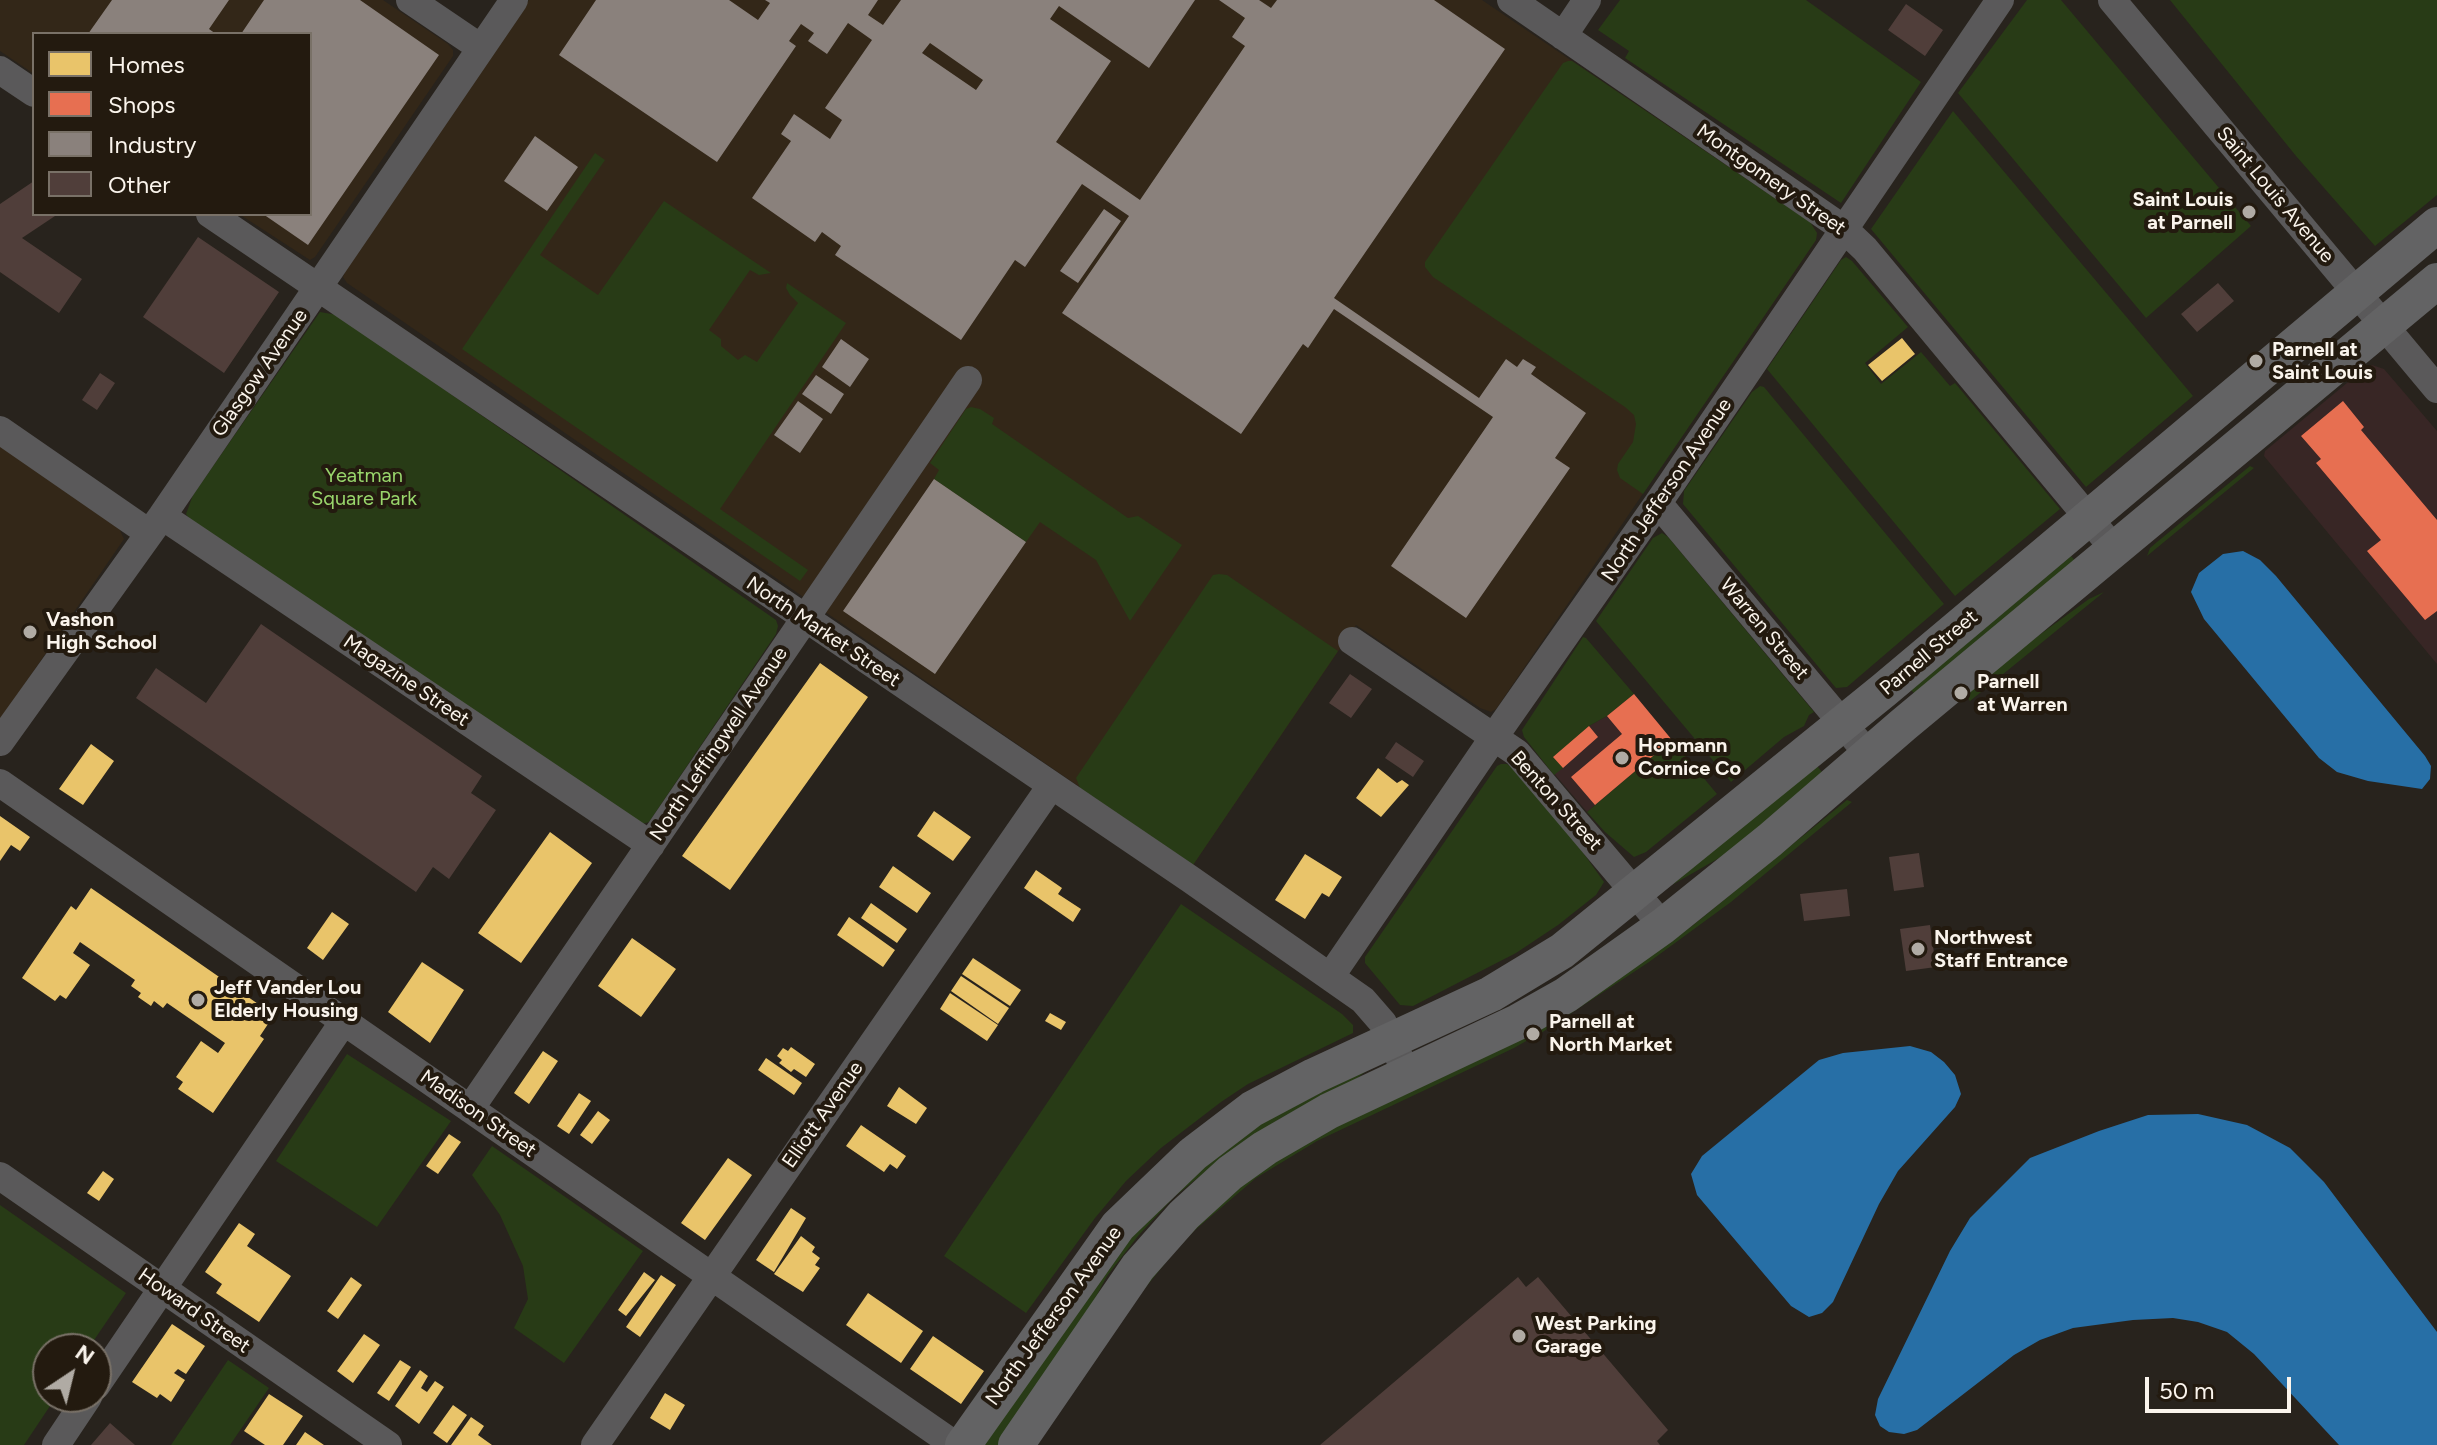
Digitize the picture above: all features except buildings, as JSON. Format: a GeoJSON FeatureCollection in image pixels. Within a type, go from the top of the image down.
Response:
{"type":"FeatureCollection","features":[{"type":"Feature","properties":{"kind":"main road","name":"Parnell Street"},"geometry":{"type":"LineString","coordinates":[[1392,1039],[1491,994],[1562,951],[1843,723],[2437,225]]}},
{"type":"Feature","properties":{"kind":"main road"},"geometry":{"type":"LineString","coordinates":[[2384,325],[2395,297],[2437,256]]}},
{"type":"Feature","properties":{"kind":"main road","name":"Parnell Street"},"geometry":{"type":"LineString","coordinates":[[1408,1076],[1505,1029],[1566,995],[1663,926],[1770,840],[2437,281]]}},
{"type":"Feature","properties":{"kind":"main road","name":"North Jefferson Avenue"},"geometry":{"type":"LineString","coordinates":[[963,1445],[1096,1254],[1157,1186],[1252,1109],[1392,1039]]}},
{"type":"Feature","properties":{"kind":"main road","name":"North Jefferson Avenue"},"geometry":{"type":"LineString","coordinates":[[1016,1445],[1122,1288],[1166,1234],[1205,1195],[1230,1173],[1298,1128],[1408,1076]]}},
{"type":"Feature","properties":{"kind":"street"},"geometry":{"type":"LineString","coordinates":[[410,0],[481,48]]}},
{"type":"Feature","properties":{"kind":"street","name":"Glasgow Avenue"},"geometry":{"type":"LineString","coordinates":[[0,742],[155,525],[514,0]]}},
{"type":"Feature","properties":{"kind":"street","name":"Montgomery Street"},"geometry":{"type":"LineString","coordinates":[[1511,0],[1844,229],[1865,249],[2115,550]]}},
{"type":"Feature","properties":{"kind":"street"},"geometry":{"type":"LineString","coordinates":[[1563,36],[1587,0]]}},
{"type":"Feature","properties":{"kind":"street","name":"North Jefferson Avenue"},"geometry":{"type":"LineString","coordinates":[[1330,977],[1658,503],[2000,0]]}},
{"type":"Feature","properties":{"kind":"street","name":"Saint Louis Avenue"},"geometry":{"type":"LineString","coordinates":[[2112,0],[2437,389]]}},
{"type":"Feature","properties":{"kind":"street"},"geometry":{"type":"LineString","coordinates":[[0,70],[32,92]]}},
{"type":"Feature","properties":{"kind":"street","name":"North Market Street"},"geometry":{"type":"LineString","coordinates":[[213,216],[1330,977],[1372,1009],[1392,1039],[1408,1076]]}},
{"type":"Feature","properties":{"kind":"street","name":"North Leffingwell Avenue"},"geometry":{"type":"LineString","coordinates":[[470,1109],[968,380]]}},
{"type":"Feature","properties":{"kind":"street","name":"Magazine Street"},"geometry":{"type":"LineString","coordinates":[[0,430],[155,525],[651,845]]}},
{"type":"Feature","properties":{"kind":"street","name":"Warren Street"},"geometry":{"type":"LineString","coordinates":[[1658,503],[1869,755]]}},
{"type":"Feature","properties":{"kind":"street","name":"Benton Street"},"geometry":{"type":"LineString","coordinates":[[1352,641],[1523,759],[1663,926]]}},
{"type":"Feature","properties":{"kind":"street","name":"Madison Street"},"geometry":{"type":"LineString","coordinates":[[0,783],[955,1445]]}},
{"type":"Feature","properties":{"kind":"street","name":"Elliott Avenue"},"geometry":{"type":"LineString","coordinates":[[595,1445],[1051,786]]}},
{"type":"Feature","properties":{"kind":"street"},"geometry":{"type":"LineString","coordinates":[[112,1362],[344,1021]]}},
{"type":"Feature","properties":{"kind":"street","name":"Howard Street"},"geometry":{"type":"LineString","coordinates":[[0,1176],[388,1445]]}},
{"type":"Feature","properties":{"kind":"street"},"geometry":{"type":"LineString","coordinates":[[56,1445],[77,1413]]}},
{"type":"Feature","properties":{"kind":"shaded area"},"geometry":{"type":"Polygon","coordinates":[[[0,0],[383,0],[448,44],[453,56],[310,260],[242,216],[312,216],[312,32],[32,32],[32,73],[0,51],[0,0]]]}},
{"type":"Feature","properties":{"kind":"shaded area"},"geometry":{"type":"Polygon","coordinates":[[[529,0],[1482,0],[1810,222],[1817,233],[1816,240],[1496,709],[1491,712],[1480,708],[1356,625],[1193,865],[347,283],[343,277],[347,266],[529,0]]]}},
{"type":"Feature","properties":{"kind":"shaded area"},"geometry":{"type":"Polygon","coordinates":[[[2372,365],[2384,369],[2437,431],[2437,664],[2264,456],[2265,451],[2372,365]]]}},
{"type":"Feature","properties":{"kind":"shaded area","name":"Vashon High School"},"geometry":{"type":"Polygon","coordinates":[[[0,446],[119,528],[124,539],[0,720],[0,446]]]}},
{"type":"Feature","properties":{"kind":"shaded area","name":"Hopmann Cornice Co"},"geometry":{"type":"Polygon","coordinates":[[[1634,694],[1672,740],[1587,812],[1545,763],[1634,694]]]}},
{"type":"Feature","properties":{"kind":"green space"},"geometry":{"type":"Polygon","coordinates":[[[1620,0],[1806,0],[1921,82],[1841,203],[1625,58],[1629,51],[1598,30],[1620,0]]]}},
{"type":"Feature","properties":{"kind":"green space"},"geometry":{"type":"Polygon","coordinates":[[[2027,0],[2061,0],[2251,226],[2146,318],[1958,93],[2027,0]]]}},
{"type":"Feature","properties":{"kind":"green space"},"geometry":{"type":"Polygon","coordinates":[[[2170,0],[2437,0],[2437,195],[2375,246],[2296,156],[2170,0]]]}},
{"type":"Feature","properties":{"kind":"green space"},"geometry":{"type":"Polygon","coordinates":[[[1568,61],[1810,222],[1817,233],[1816,240],[1643,494],[1620,478],[1617,470],[1633,442],[1634,415],[1433,277],[1425,267],[1425,262],[1563,63],[1568,61]]]}},
{"type":"Feature","properties":{"kind":"green space"},"geometry":{"type":"Polygon","coordinates":[[[1953,111],[2193,396],[2086,487],[1871,229],[1953,111]]]}},
{"type":"Feature","properties":{"kind":"green space"},"geometry":{"type":"Polygon","coordinates":[[[595,153],[605,160],[540,255],[598,295],[664,201],[771,273],[759,275],[750,270],[709,330],[721,339],[721,346],[738,360],[745,355],[757,362],[798,303],[786,288],[787,283],[846,323],[720,509],[808,570],[800,581],[462,349],[595,153]]]}},
{"type":"Feature","properties":{"kind":"green space"},"geometry":{"type":"Polygon","coordinates":[[[1846,257],[1908,327],[1865,363],[1881,384],[1921,352],[1950,386],[1955,383],[2060,509],[1955,596],[1767,369],[1846,257]]]}},
{"type":"Feature","properties":{"kind":"green space","name":"Yeatman Square Park"},"geometry":{"type":"Polygon","coordinates":[[[320,312],[337,315],[776,620],[776,634],[649,822],[642,824],[191,521],[186,514],[193,495],[320,312]]]}},
{"type":"Feature","properties":{"kind":"green space"},"geometry":{"type":"Polygon","coordinates":[[[1760,386],[1764,387],[1944,604],[1847,687],[1836,688],[1683,504],[1684,491],[1752,392],[1760,386]]]}},
{"type":"Feature","properties":{"kind":"green space"},"geometry":{"type":"Polygon","coordinates":[[[971,407],[994,418],[992,424],[1128,518],[1138,516],[1182,545],[1130,621],[1096,560],[1040,522],[1026,542],[934,479],[939,470],[930,463],[966,409],[971,407]]]}},
{"type":"Feature","properties":{"kind":"green space"},"geometry":{"type":"Polygon","coordinates":[[[2250,466],[2254,468],[2147,556],[2150,548],[2250,466]]]}},
{"type":"Feature","properties":{"kind":"green space"},"geometry":{"type":"Polygon","coordinates":[[[1662,533],[1814,712],[1804,726],[1784,737],[1731,782],[1596,621],[1653,538],[1662,533]]]}},
{"type":"Feature","properties":{"kind":"green space"},"geometry":{"type":"Polygon","coordinates":[[[2071,556],[2078,564],[1919,698],[1911,690],[2071,556]]]}},
{"type":"Feature","properties":{"kind":"green space"},"geometry":{"type":"Polygon","coordinates":[[[1213,575],[1227,575],[1338,651],[1193,865],[1080,788],[1076,778],[1213,575]]]}},
{"type":"Feature","properties":{"kind":"green space"},"geometry":{"type":"Polygon","coordinates":[[[2104,592],[1970,701],[1962,691],[2089,599],[2104,592]]]}},
{"type":"Feature","properties":{"kind":"green space"},"geometry":{"type":"Polygon","coordinates":[[[1583,637],[1634,694],[1589,726],[1563,768],[1554,775],[1524,737],[1522,730],[1583,637]]]}},
{"type":"Feature","properties":{"kind":"green space"},"geometry":{"type":"Polygon","coordinates":[[[1672,740],[1717,794],[1646,852],[1634,857],[1587,812],[1672,740]]]}},
{"type":"Feature","properties":{"kind":"green space"},"geometry":{"type":"Polygon","coordinates":[[[1815,763],[1825,776],[1726,854],[1672,885],[1815,763]]]}},
{"type":"Feature","properties":{"kind":"green space"},"geometry":{"type":"Polygon","coordinates":[[[1501,764],[1514,769],[1604,882],[1596,895],[1516,953],[1413,1006],[1400,1005],[1365,963],[1365,957],[1501,764]]]}},
{"type":"Feature","properties":{"kind":"green space"},"geometry":{"type":"Polygon","coordinates":[[[1847,800],[1852,802],[1731,902],[1649,962],[1535,1037],[1533,1033],[1692,926],[1847,800]]]}},
{"type":"Feature","properties":{"kind":"green space"},"geometry":{"type":"Polygon","coordinates":[[[1181,904],[1342,1014],[1353,1025],[1353,1033],[1248,1084],[1161,1148],[1126,1181],[1095,1218],[1026,1313],[944,1256],[1181,904]]]}},
{"type":"Feature","properties":{"kind":"green space"},"geometry":{"type":"Polygon","coordinates":[[[1527,1036],[1528,1040],[1514,1048],[1317,1141],[1256,1178],[1195,1230],[1138,1297],[1160,1261],[1240,1184],[1317,1136],[1527,1036]]]}},
{"type":"Feature","properties":{"kind":"green space"},"geometry":{"type":"Polygon","coordinates":[[[347,1054],[451,1121],[377,1227],[276,1161],[347,1054]]]}},
{"type":"Feature","properties":{"kind":"green space"},"geometry":{"type":"Polygon","coordinates":[[[1371,1067],[1355,1080],[1281,1118],[1240,1144],[1174,1197],[1107,1276],[1069,1347],[1002,1445],[977,1445],[1105,1261],[1225,1141],[1371,1067]]]}},
{"type":"Feature","properties":{"kind":"green space"},"geometry":{"type":"Polygon","coordinates":[[[492,1146],[643,1251],[564,1363],[514,1328],[528,1299],[523,1266],[500,1215],[472,1175],[492,1146]]]}},
{"type":"Feature","properties":{"kind":"green space"},"geometry":{"type":"Polygon","coordinates":[[[0,1205],[126,1293],[99,1333],[32,1333],[32,1413],[45,1413],[24,1445],[0,1445],[0,1205]]]}},
{"type":"Feature","properties":{"kind":"green space"},"geometry":{"type":"Polygon","coordinates":[[[228,1360],[269,1388],[230,1445],[171,1445],[228,1360]]]}},
{"type":"Feature","properties":{"kind":"water"},"geometry":{"type":"Polygon","coordinates":[[[2243,551],[2260,560],[2276,576],[2425,756],[2431,766],[2430,779],[2422,789],[2368,781],[2337,772],[2319,758],[2204,619],[2191,592],[2199,573],[2223,554],[2243,551]]]}},
{"type":"Feature","properties":{"kind":"water"},"geometry":{"type":"Polygon","coordinates":[[[1910,1046],[1931,1052],[1944,1062],[1955,1075],[1961,1094],[1955,1107],[1898,1171],[1833,1302],[1822,1313],[1809,1317],[1791,1306],[1697,1195],[1691,1174],[1702,1156],[1819,1060],[1843,1053],[1910,1046]]]}},
{"type":"Feature","properties":{"kind":"water"},"geometry":{"type":"Polygon","coordinates":[[[2198,1114],[2247,1125],[2290,1148],[2324,1182],[2437,1332],[2437,1445],[2339,1445],[2254,1354],[2227,1332],[2198,1322],[2173,1318],[2073,1328],[2040,1340],[2014,1355],[1917,1430],[1904,1434],[1889,1432],[1880,1426],[1875,1415],[1878,1399],[1950,1251],[1970,1218],[2030,1158],[2148,1115],[2198,1114]]]}},
{"type":"Feature","properties":{"kind":"place","name":"Saint Louis at Parnell"},"geometry":{"type":"Point","coordinates":[2249,212]}},
{"type":"Feature","properties":{"kind":"place","name":"Parnell at Saint Louis"},"geometry":{"type":"Point","coordinates":[2256,361]}},
{"type":"Feature","properties":{"kind":"place","name":"Vashon High School"},"geometry":{"type":"Point","coordinates":[30,632]}},
{"type":"Feature","properties":{"kind":"place","name":"Parnell at Warren"},"geometry":{"type":"Point","coordinates":[1961,693]}},
{"type":"Feature","properties":{"kind":"place","name":"Hopmann Cornice Co"},"geometry":{"type":"Point","coordinates":[1622,758]}},
{"type":"Feature","properties":{"kind":"place","name":"Northwest Staff Entrance"},"geometry":{"type":"Point","coordinates":[1918,949]}},
{"type":"Feature","properties":{"kind":"place","name":"Jeff Vander Lou Elderly Housing"},"geometry":{"type":"Point","coordinates":[198,1000]}},
{"type":"Feature","properties":{"kind":"place","name":"Parnell at North Market"},"geometry":{"type":"Point","coordinates":[1533,1034]}},
{"type":"Feature","properties":{"kind":"place","name":"West Parking Garage"},"geometry":{"type":"Point","coordinates":[1519,1336]}}]}
